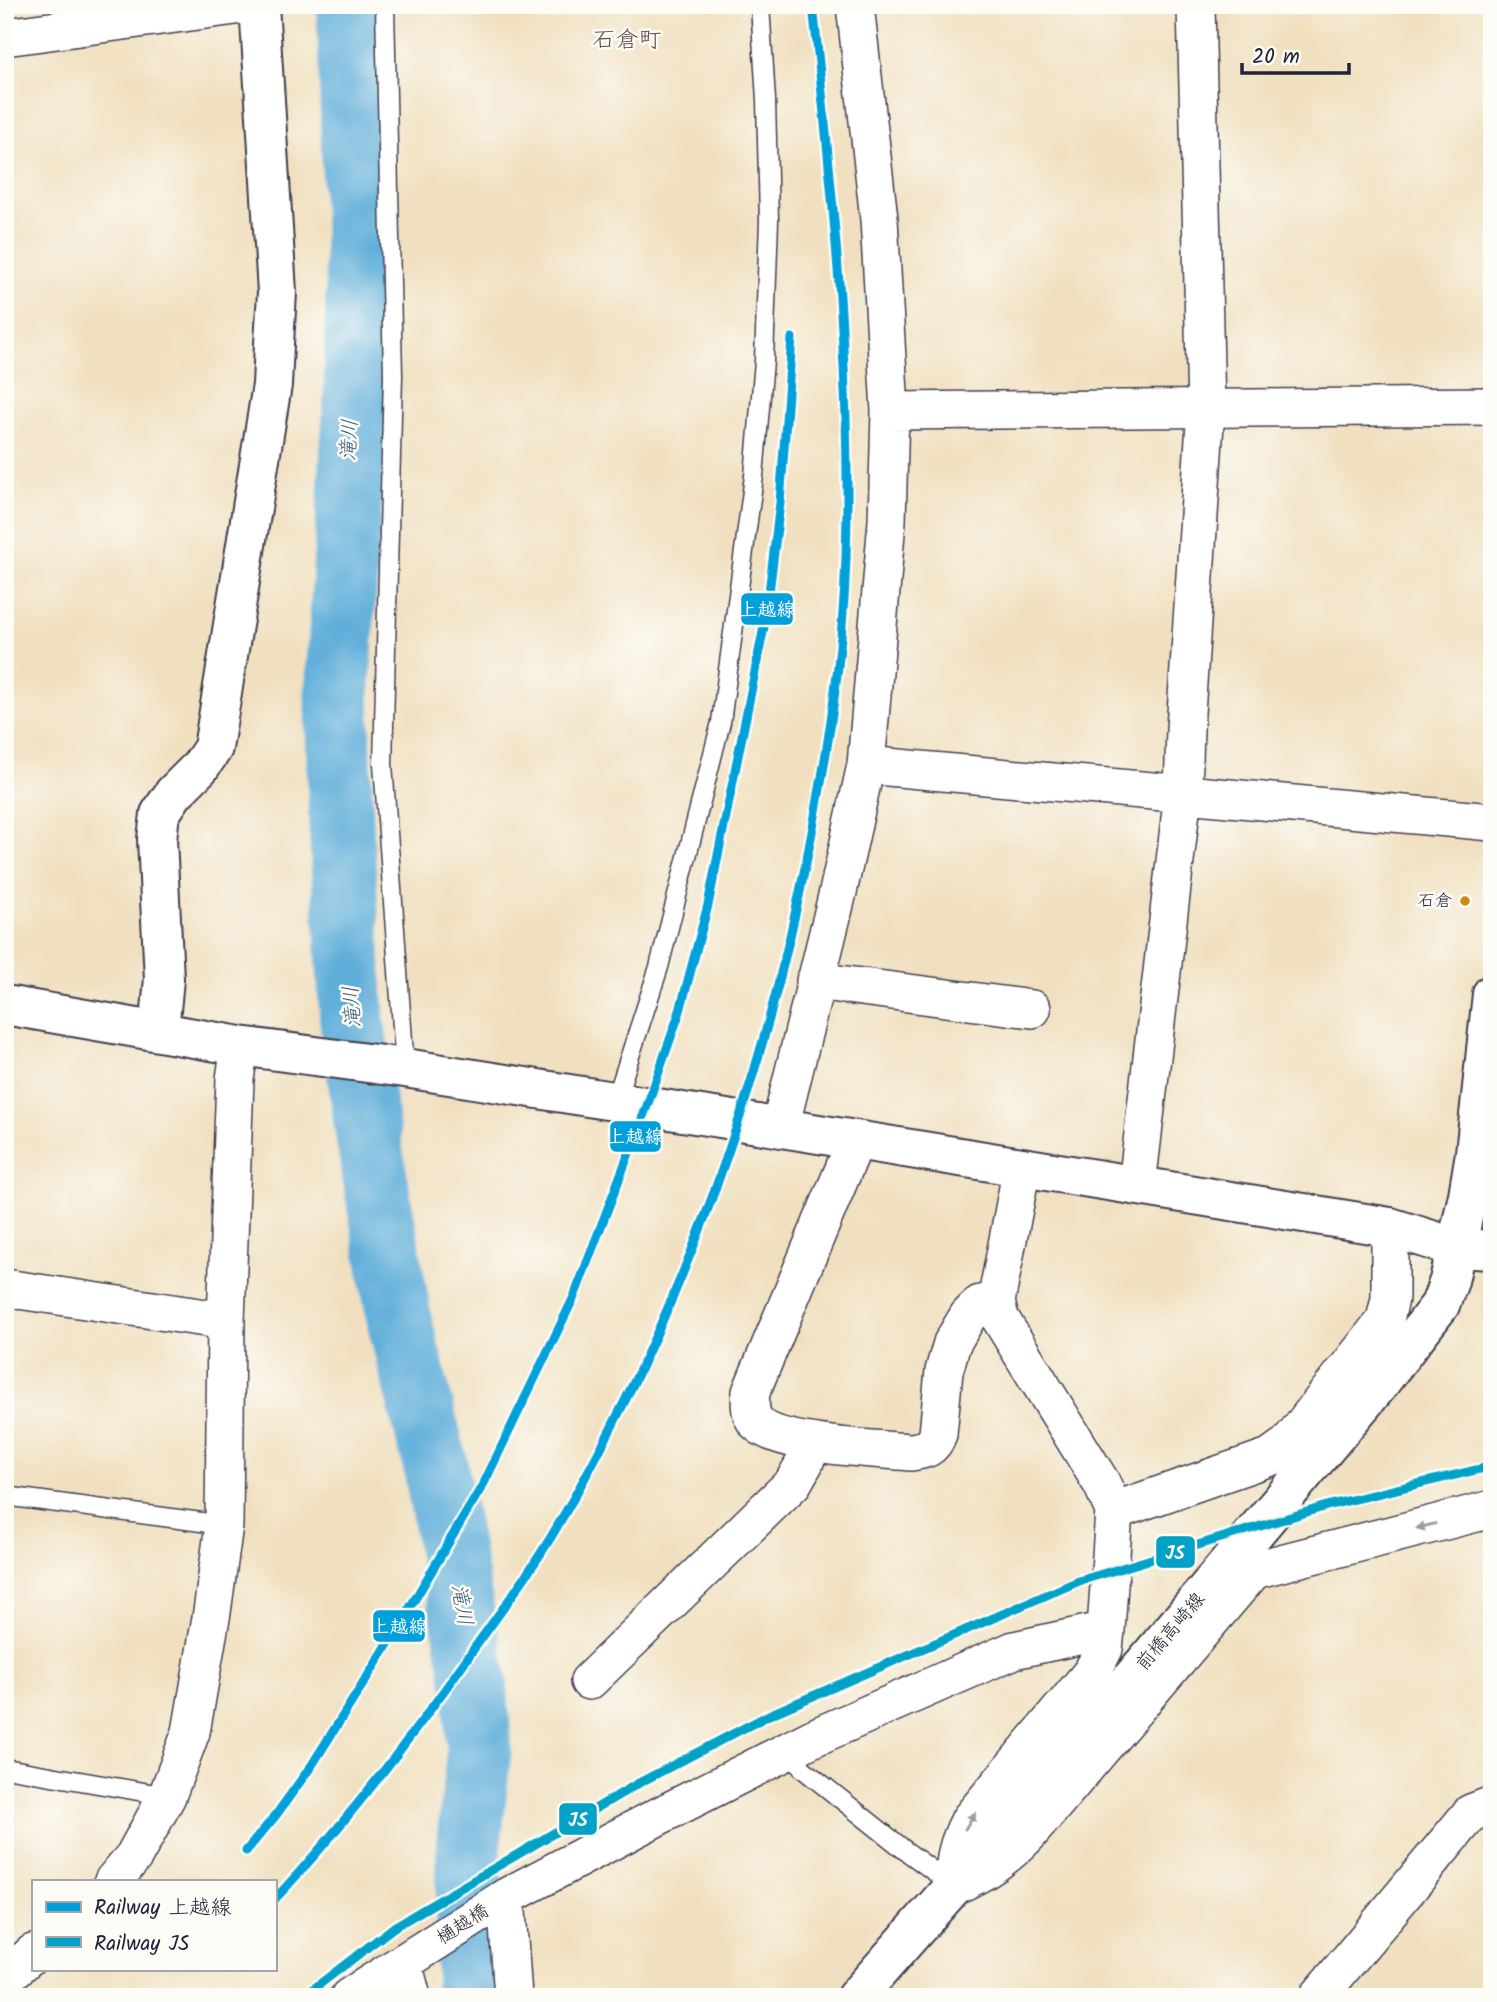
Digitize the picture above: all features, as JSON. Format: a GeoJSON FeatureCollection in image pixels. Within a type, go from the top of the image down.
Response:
{"type":"FeatureCollection","features":[{"type":"Feature","properties":{"kind":"street"},"geometry":{"type":"LineString","coordinates":[[5,37],[243,5]]}},
{"type":"Feature","properties":{"kind":"street"},"geometry":{"type":"LineString","coordinates":[[159,1031],[164,979],[157,839],[160,814],[174,793],[200,767],[213,748],[272,385],[277,292],[259,5]]}},
{"type":"Feature","properties":{"kind":"street"},"geometry":{"type":"LineString","coordinates":[[780,1128],[866,765],[887,521],[890,411],[879,219],[855,5]]}},
{"type":"Feature","properties":{"kind":"street"},"geometry":{"type":"LineString","coordinates":[[1137,1185],[1183,793],[1206,408],[1196,5]]}},
{"type":"Feature","properties":{"kind":"street"},"geometry":{"type":"LineString","coordinates":[[890,411],[1492,406]]}},
{"type":"Feature","properties":{"kind":"street"},"geometry":{"type":"LineString","coordinates":[[866,765],[1492,822]]}},
{"type":"Feature","properties":{"kind":"street"},"geometry":{"type":"LineString","coordinates":[[815,982],[1032,1009]]}},
{"type":"Feature","properties":{"kind":"street","name":"前橋高崎線"},"geometry":{"type":"LineString","coordinates":[[856,1997],[1050,1776],[1407,1349],[1440,1305],[1450,1281],[1474,1249],[1475,1153],[1492,994]]}},
{"type":"Feature","properties":{"kind":"street"},"geometry":{"type":"LineString","coordinates":[[5,1005],[240,1046],[405,1068],[1390,1227],[1474,1249]]}},
{"type":"Feature","properties":{"kind":"street"},"geometry":{"type":"LineString","coordinates":[[114,1880],[134,1856],[167,1796],[191,1732],[201,1681],[224,1525],[226,1321],[236,1079],[240,1046]]}},
{"type":"Feature","properties":{"kind":"street"},"geometry":{"type":"LineString","coordinates":[[856,1140],[751,1392],[750,1406],[755,1420],[764,1427],[810,1443],[911,1452],[927,1449],[935,1443],[941,1414],[944,1371],[952,1343],[968,1316],[980,1304],[996,1302]]}},
{"type":"Feature","properties":{"kind":"street"},"geometry":{"type":"LineString","coordinates":[[1022,1167],[996,1302],[1000,1318],[1102,1484],[1114,1511],[1106,1630],[1104,1649],[1092,1672],[970,1819],[954,1859],[954,1886],[982,1874],[1019,1845],[1254,1570],[1492,1509]]}},
{"type":"Feature","properties":{"kind":"street"},"geometry":{"type":"LineString","coordinates":[[1114,1511],[1269,1457],[1288,1444],[1385,1320],[1390,1299],[1390,1227]]}},
{"type":"Feature","properties":{"kind":"street"},"geometry":{"type":"LineString","coordinates":[[5,1287],[226,1321]]}},
{"type":"Feature","properties":{"kind":"street"},"geometry":{"type":"LineString","coordinates":[[589,1681],[793,1483],[805,1462],[810,1443]]}},
{"type":"Feature","properties":{"kind":"street","name":"樋越橋"},"geometry":{"type":"LineString","coordinates":[[349,1997],[405,1981],[430,1946],[501,1900],[791,1750],[1014,1650],[1106,1630]]}},
{"type":"Feature","properties":{"kind":"street"},"geometry":{"type":"LineString","coordinates":[[1318,1997],[1471,1814],[1492,1805]]}},
{"type":"Feature","properties":{"kind":"street"},"geometry":{"type":"LineString","coordinates":[[501,1900],[513,1997]]}},
{"type":"Feature","properties":{"kind":"lane"},"geometry":{"type":"LineString","coordinates":[[385,5],[393,376],[383,764],[405,1068]]}},
{"type":"Feature","properties":{"kind":"lane"},"geometry":{"type":"LineString","coordinates":[[615,1102],[659,967],[720,722],[754,476],[764,361],[769,220],[760,5]]}},
{"type":"Feature","properties":{"kind":"lane"},"geometry":{"type":"LineString","coordinates":[[5,1496],[224,1525]]}},
{"type":"Feature","properties":{"kind":"lane"},"geometry":{"type":"LineString","coordinates":[[791,1750],[803,1769],[954,1886]]}},
{"type":"Feature","properties":{"kind":"lane"},"geometry":{"type":"LineString","coordinates":[[5,1768],[167,1796]]}},
{"type":"Feature","properties":{"kind":"waterway","name":"滝川"},"geometry":{"type":"LineString","coordinates":[[349,5],[358,292],[356,399],[337,696],[352,1021],[369,1142],[400,1324],[434,1458],[475,1683],[479,1750],[469,1841],[468,1997]]}},
{"type":"Feature","properties":{"kind":"rail line","name":"上越線"},"geometry":{"type":"LineString","coordinates":[[276,1898],[354,1809],[403,1746],[515,1592],[554,1532],[599,1452],[676,1288],[710,1203],[766,1030],[789,942],[822,780],[838,669],[846,558],[846,419],[839,281],[813,5]]}},
{"type":"Feature","properties":{"kind":"rail line","name":"上越線"},"geometry":{"type":"LineString","coordinates":[[246,1851],[312,1765],[484,1483],[574,1297],[647,1106],[680,1011],[708,905],[766,617],[780,503],[792,338]]}},
{"type":"Feature","properties":{"kind":"rail line","name":"JS"},"geometry":{"type":"LineString","coordinates":[[303,1997],[394,1927],[639,1783],[769,1715],[1079,1581],[1330,1505],[1492,1466]]}},
{"type":"Feature","properties":{"kind":"place","name":"石倉"},"geometry":{"type":"Point","coordinates":[1465,901]}},
{"type":"Feature","properties":{"kind":"district","name":"石倉町"},"geometry":{"type":"Point","coordinates":[627,41]}}]}
